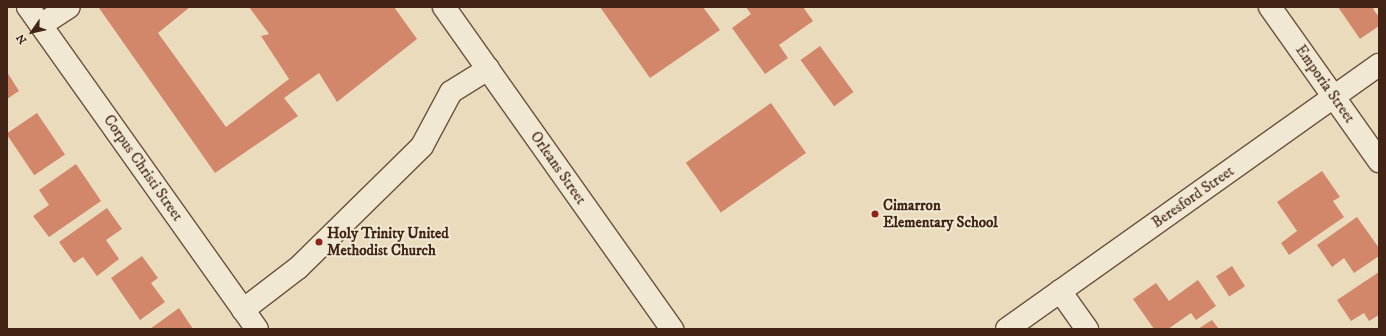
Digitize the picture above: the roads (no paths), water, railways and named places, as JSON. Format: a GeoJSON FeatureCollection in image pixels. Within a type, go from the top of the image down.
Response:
{"type":"FeatureCollection","features":[{"type":"Feature","properties":{"kind":"street","name":"Corpus Christi Street"},"geometry":{"type":"LineString","coordinates":[[28,7],[257,329]]}},
{"type":"Feature","properties":{"kind":"street"},"geometry":{"type":"LineString","coordinates":[[41,25],[69,7]]}},
{"type":"Feature","properties":{"kind":"street","name":"Orleans Street"},"geometry":{"type":"LineString","coordinates":[[444,7],[672,329]]}},
{"type":"Feature","properties":{"kind":"street","name":"Emporia Street"},"geometry":{"type":"LineString","coordinates":[[1270,7],[1379,161]]}},
{"type":"Feature","properties":{"kind":"street","name":"Beresford Street"},"geometry":{"type":"LineString","coordinates":[[1007,329],[1379,65]]}},
{"type":"Feature","properties":{"kind":"street"},"geometry":{"type":"LineString","coordinates":[[244,310],[298,268],[422,146],[450,92],[488,69]]}},
{"type":"Feature","properties":{"kind":"street"},"geometry":{"type":"LineString","coordinates":[[1060,291],[1087,329]]}},
{"type":"Feature","properties":{"kind":"place","name":"Cimarron Elementary School"},"geometry":{"type":"Point","coordinates":[875,214]}},
{"type":"Feature","properties":{"kind":"place","name":"Holy Trinity United Methodist Church"},"geometry":{"type":"Point","coordinates":[319,242]}}]}
